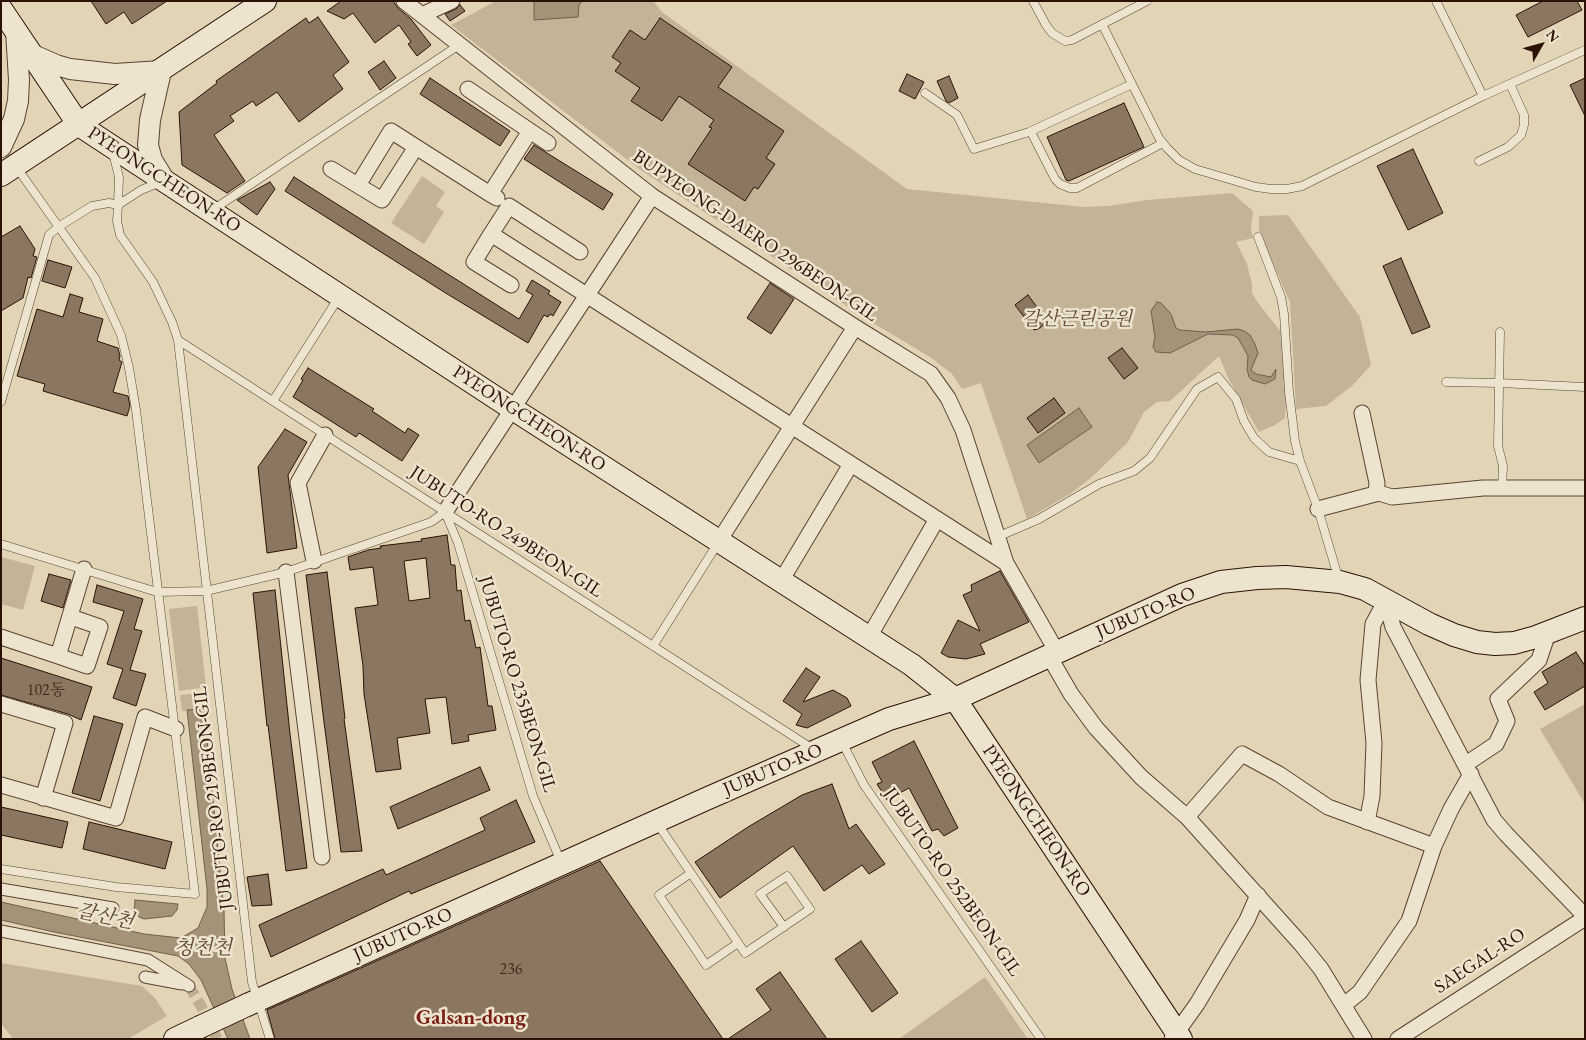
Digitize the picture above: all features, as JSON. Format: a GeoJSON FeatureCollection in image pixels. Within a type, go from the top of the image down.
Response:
{"type":"FeatureCollection","features":[{"type":"Feature","properties":{"kind":"main road"},"geometry":{"type":"LineString","coordinates":[[9,171],[265,1]]}},
{"type":"Feature","properties":{"kind":"main road","name":"PYEONGCHEON-RO"},"geometry":{"type":"LineString","coordinates":[[1,9],[79,125],[512,409],[912,665],[954,699],[1176,1036]]}},
{"type":"Feature","properties":{"kind":"main road","name":"JUBUTO-RO"},"geometry":{"type":"LineString","coordinates":[[175,1039],[656,821],[841,740],[889,720],[954,699],[1182,595],[1221,582],[1286,577],[1340,582],[1365,589],[1429,624],[1454,635],[1477,642],[1495,644],[1514,643],[1585,618]]}},
{"type":"Feature","properties":{"kind":"street","name":"BUPYEONG-DAERO 296BEON-GIL"},"geometry":{"type":"LineString","coordinates":[[404,1],[652,196],[931,374],[948,398],[963,430],[1006,563],[1053,654],[1071,694],[1096,728],[1141,777],[1187,817],[1258,895],[1321,969],[1364,1039]]}},
{"type":"Feature","properties":{"kind":"street"},"geometry":{"type":"LineString","coordinates":[[422,16],[452,1]]}},
{"type":"Feature","properties":{"kind":"street"},"geometry":{"type":"LineString","coordinates":[[1,147],[14,119],[18,101],[19,80],[16,31]]}},
{"type":"Feature","properties":{"kind":"street"},"geometry":{"type":"LineString","coordinates":[[31,54],[70,69],[115,74],[161,71],[150,120],[148,145],[152,160],[164,180]]}},
{"type":"Feature","properties":{"kind":"street"},"geometry":{"type":"LineString","coordinates":[[468,89],[548,143]]}},
{"type":"Feature","properties":{"kind":"street"},"geometry":{"type":"LineString","coordinates":[[490,194],[530,131]]}},
{"type":"Feature","properties":{"kind":"street"},"geometry":{"type":"LineString","coordinates":[[358,185],[391,132],[580,252]]}},
{"type":"Feature","properties":{"kind":"street"},"geometry":{"type":"LineString","coordinates":[[332,168],[382,200],[416,147]]}},
{"type":"Feature","properties":{"kind":"street"},"geometry":{"type":"LineString","coordinates":[[445,512],[652,196]]}},
{"type":"Feature","properties":{"kind":"street"},"geometry":{"type":"LineString","coordinates":[[509,206],[474,262],[511,285]]}},
{"type":"Feature","properties":{"kind":"street","name":"BUPYEONG-DAERO 296BEON-GIL"},"geometry":{"type":"LineString","coordinates":[[492,234],[586,296],[1006,563]]}},
{"type":"Feature","properties":{"kind":"street"},"geometry":{"type":"LineString","coordinates":[[719,541],[855,327]]}},
{"type":"Feature","properties":{"kind":"street"},"geometry":{"type":"LineString","coordinates":[[1362,413],[1377,483],[1376,494]]}},
{"type":"Feature","properties":{"kind":"street"},"geometry":{"type":"LineString","coordinates":[[314,561],[298,483],[326,435]]}},
{"type":"Feature","properties":{"kind":"street"},"geometry":{"type":"LineString","coordinates":[[781,581],[851,464]]}},
{"type":"Feature","properties":{"kind":"street"},"geometry":{"type":"LineString","coordinates":[[1318,509],[1379,493],[1392,497],[1483,488],[1585,488]]}},
{"type":"Feature","properties":{"kind":"street"},"geometry":{"type":"LineString","coordinates":[[868,637],[937,519]]}},
{"type":"Feature","properties":{"kind":"street"},"geometry":{"type":"LineString","coordinates":[[58,656],[84,569]]}},
{"type":"Feature","properties":{"kind":"street"},"geometry":{"type":"LineString","coordinates":[[286,572],[322,857]]}},
{"type":"Feature","properties":{"kind":"street"},"geometry":{"type":"LineString","coordinates":[[1386,600],[1393,627],[1494,820],[1585,917]]}},
{"type":"Feature","properties":{"kind":"street"},"geometry":{"type":"LineString","coordinates":[[1367,822],[1372,796],[1374,743],[1368,680],[1373,624],[1386,600]]}},
{"type":"Feature","properties":{"kind":"street"},"geometry":{"type":"LineString","coordinates":[[1,637],[87,666],[100,627],[71,617]]}},
{"type":"Feature","properties":{"kind":"street"},"geometry":{"type":"LineString","coordinates":[[1344,1005],[1360,992],[1409,921],[1434,846],[1469,769],[1496,744],[1507,721],[1498,699],[1539,660],[1548,632]]}},
{"type":"Feature","properties":{"kind":"street"},"geometry":{"type":"LineString","coordinates":[[1,704],[65,723],[43,798]]}},
{"type":"Feature","properties":{"kind":"street"},"geometry":{"type":"LineString","coordinates":[[1,785],[116,818],[146,717],[176,729]]}},
{"type":"Feature","properties":{"kind":"street"},"geometry":{"type":"LineString","coordinates":[[1187,817],[1242,754],[1279,774],[1328,807],[1434,846]]}},
{"type":"Feature","properties":{"kind":"street"},"geometry":{"type":"LineString","coordinates":[[1,889],[113,908]]}},
{"type":"Feature","properties":{"kind":"street","name":"PYEONGCHEON-RO"},"geometry":{"type":"LineString","coordinates":[[1176,1036],[1248,920],[1258,895]]}},
{"type":"Feature","properties":{"kind":"street","name":"SAEGAL-RO"},"geometry":{"type":"LineString","coordinates":[[1398,1039],[1585,917]]}},
{"type":"Feature","properties":{"kind":"street"},"geometry":{"type":"LineString","coordinates":[[1,931],[148,960],[189,986],[145,977]]}},
{"type":"Feature","properties":{"kind":"lane"},"geometry":{"type":"LineString","coordinates":[[1033,1],[1046,26],[1052,33],[1065,41],[1072,40],[1147,1]]}},
{"type":"Feature","properties":{"kind":"lane"},"geometry":{"type":"LineString","coordinates":[[1436,1],[1483,96]]}},
{"type":"Feature","properties":{"kind":"lane"},"geometry":{"type":"LineString","coordinates":[[1102,24],[1163,143],[1179,160],[1196,169],[1256,187],[1287,189],[1302,186],[1483,96],[1585,50]]}},
{"type":"Feature","properties":{"kind":"lane"},"geometry":{"type":"LineString","coordinates":[[210,211],[459,45]]}},
{"type":"Feature","properties":{"kind":"lane"},"geometry":{"type":"LineString","coordinates":[[925,93],[957,115],[974,149],[1031,132],[1132,84]]}},
{"type":"Feature","properties":{"kind":"lane"},"geometry":{"type":"LineString","coordinates":[[1479,161],[1508,147],[1521,135],[1524,115],[1510,84]]}},
{"type":"Feature","properties":{"kind":"lane"},"geometry":{"type":"LineString","coordinates":[[1031,132],[1055,179],[1060,184],[1070,188],[1077,188],[1163,143]]}},
{"type":"Feature","properties":{"kind":"lane","name":"JUBUTO-RO 219BEON-GIL"},"geometry":{"type":"LineString","coordinates":[[109,144],[119,177],[117,221],[120,235],[153,282],[172,322],[178,340],[252,982],[252,1003],[270,1039]]}},
{"type":"Feature","properties":{"kind":"lane"},"geometry":{"type":"LineString","coordinates":[[1,869],[116,887],[195,894],[136,410],[121,335],[95,278],[58,227],[9,171]]}},
{"type":"Feature","properties":{"kind":"lane"},"geometry":{"type":"LineString","coordinates":[[1,402],[49,236],[58,227],[92,206],[109,203],[118,204],[141,190],[164,180]]}},
{"type":"Feature","properties":{"kind":"lane"},"geometry":{"type":"LineString","coordinates":[[1258,237],[1281,297],[1292,420],[1300,461],[1318,509],[1340,582]]}},
{"type":"Feature","properties":{"kind":"lane"},"geometry":{"type":"LineString","coordinates":[[273,401],[340,296]]}},
{"type":"Feature","properties":{"kind":"lane"},"geometry":{"type":"LineString","coordinates":[[1500,332],[1498,446],[1503,466],[1502,488]]}},
{"type":"Feature","properties":{"kind":"lane","name":"JUBUTO-RO 249BEON-GIL"},"geometry":{"type":"LineString","coordinates":[[178,340],[816,751]]}},
{"type":"Feature","properties":{"kind":"lane"},"geometry":{"type":"LineString","coordinates":[[998,537],[1039,519],[1099,484],[1134,471],[1150,458],[1196,389],[1218,377],[1236,399],[1244,421],[1254,438],[1269,452],[1300,461]]}},
{"type":"Feature","properties":{"kind":"lane"},"geometry":{"type":"LineString","coordinates":[[1446,382],[1499,382],[1585,387]]}},
{"type":"Feature","properties":{"kind":"lane"},"geometry":{"type":"LineString","coordinates":[[1,544],[157,592],[206,591],[286,572],[431,522],[445,512]]}},
{"type":"Feature","properties":{"kind":"lane","name":"JUBUTO-RO 235BEON-GIL"},"geometry":{"type":"LineString","coordinates":[[445,512],[458,543],[532,796],[561,864]]}},
{"type":"Feature","properties":{"kind":"lane"},"geometry":{"type":"LineString","coordinates":[[653,646],[719,541]]}},
{"type":"Feature","properties":{"kind":"lane","name":"JUBUTO-RO 252BEON-GIL"},"geometry":{"type":"LineString","coordinates":[[841,740],[864,785],[1040,1039]]}},
{"type":"Feature","properties":{"kind":"lane"},"geometry":{"type":"LineString","coordinates":[[656,821],[745,953],[784,927],[810,909],[787,876],[760,894],[784,927]]}},
{"type":"Feature","properties":{"kind":"lane"},"geometry":{"type":"LineString","coordinates":[[691,873],[659,895],[706,964],[738,943]]}},
{"type":"Feature","properties":{"kind":"green space","name":"갈산근린공원"},"geometry":{"type":"Polygon","coordinates":[[[496,1],[653,1],[662,12],[907,189],[1084,207],[1232,193],[1253,211],[1251,229],[1253,238],[1236,242],[1247,264],[1252,284],[1252,293],[1281,332],[1286,403],[1285,418],[1259,432],[1229,380],[1219,356],[1170,401],[1157,402],[1144,412],[1128,442],[1092,477],[1070,494],[1027,519],[981,383],[962,389],[952,374],[930,357],[868,320],[642,171],[451,25],[496,1]]]}},
{"type":"Feature","properties":{"kind":"green space"},"geometry":{"type":"Polygon","coordinates":[[[422,176],[445,192],[436,206],[444,212],[424,244],[391,223],[422,176]]]}},
{"type":"Feature","properties":{"kind":"green space"},"geometry":{"type":"Polygon","coordinates":[[[1288,215],[1360,317],[1371,365],[1353,385],[1326,406],[1296,409],[1290,302],[1259,232],[1259,216],[1288,215]]]}},
{"type":"Feature","properties":{"kind":"green space"},"geometry":{"type":"Polygon","coordinates":[[[1,557],[35,566],[23,610],[1,604],[1,557]]]}},
{"type":"Feature","properties":{"kind":"green space"},"geometry":{"type":"Polygon","coordinates":[[[197,606],[206,687],[179,691],[169,609],[197,606]]]}},
{"type":"Feature","properties":{"kind":"green space"},"geometry":{"type":"Polygon","coordinates":[[[207,692],[208,708],[182,711],[180,695],[207,692]]]}},
{"type":"Feature","properties":{"kind":"green space"},"geometry":{"type":"Polygon","coordinates":[[[1585,704],[1585,804],[1540,729],[1585,704]]]}},
{"type":"Feature","properties":{"kind":"green space"},"geometry":{"type":"Polygon","coordinates":[[[1,963],[142,986],[155,998],[167,1016],[128,1039],[13,1039],[1,1023],[1,963]]]}},
{"type":"Feature","properties":{"kind":"green space"},"geometry":{"type":"Polygon","coordinates":[[[985,977],[1028,1039],[899,1039],[985,977]]]}},
{"type":"Feature","properties":{"kind":"water"},"geometry":{"type":"Polygon","coordinates":[[[534,1],[582,1],[579,5],[578,17],[534,20],[534,1]]]}},
{"type":"Feature","properties":{"kind":"water"},"geometry":{"type":"Polygon","coordinates":[[[1157,302],[1161,303],[1171,314],[1176,328],[1180,330],[1206,332],[1238,329],[1244,331],[1250,335],[1258,353],[1251,370],[1256,374],[1271,377],[1276,369],[1275,379],[1265,384],[1252,380],[1249,377],[1247,369],[1248,356],[1238,338],[1233,335],[1208,334],[1170,353],[1156,352],[1153,347],[1155,337],[1151,311],[1157,302]]]}},
{"type":"Feature","properties":{"kind":"water"},"geometry":{"type":"Polygon","coordinates":[[[1079,408],[1092,427],[1039,463],[1027,445],[1079,408]]]}},
{"type":"Feature","properties":{"kind":"water","name":"청천천"},"geometry":{"type":"Polygon","coordinates":[[[204,709],[224,910],[225,958],[232,989],[250,1039],[228,1039],[201,980],[189,964],[178,956],[1,920],[1,902],[144,934],[181,938],[198,928],[207,907],[207,889],[187,710],[204,709]]]}},
{"type":"Feature","properties":{"kind":"water"},"geometry":{"type":"Polygon","coordinates":[[[135,900],[178,904],[177,910],[172,916],[144,919],[139,917],[134,911],[135,900]]]}},
{"type":"Feature","properties":{"kind":"building"},"geometry":{"type":"Polygon","coordinates":[[[91,1],[167,1],[132,24],[124,12],[106,24],[91,1]]]}},
{"type":"Feature","properties":{"kind":"building"},"geometry":{"type":"Polygon","coordinates":[[[341,1],[393,1],[411,19],[431,45],[417,56],[408,44],[411,42],[399,25],[375,43],[353,13],[344,19],[327,11],[341,1]]]}},
{"type":"Feature","properties":{"kind":"building"},"geometry":{"type":"Polygon","coordinates":[[[1543,1],[1577,1],[1582,10],[1528,37],[1516,15],[1543,1]]]}},
{"type":"Feature","properties":{"kind":"building"},"geometry":{"type":"Polygon","coordinates":[[[460,5],[465,11],[450,21],[445,14],[460,5]]]}},
{"type":"Feature","properties":{"kind":"building"},"geometry":{"type":"Polygon","coordinates":[[[318,17],[349,62],[333,75],[343,89],[299,122],[277,92],[256,106],[253,101],[230,116],[234,121],[214,135],[245,181],[227,193],[182,165],[179,112],[217,83],[216,81],[306,18],[309,23],[318,17]]]}},
{"type":"Feature","properties":{"kind":"building"},"geometry":{"type":"Polygon","coordinates":[[[660,18],[732,67],[718,87],[784,131],[766,158],[775,164],[758,189],[754,187],[745,201],[688,164],[712,128],[709,127],[714,120],[679,96],[662,121],[631,101],[640,88],[615,71],[621,63],[612,57],[630,30],[645,40],[660,18]]]}},
{"type":"Feature","properties":{"kind":"building"},"geometry":{"type":"Polygon","coordinates":[[[384,61],[396,78],[380,90],[368,72],[384,61]]]}},
{"type":"Feature","properties":{"kind":"building"},"geometry":{"type":"Polygon","coordinates":[[[907,74],[924,82],[915,99],[899,91],[907,74]]]}},
{"type":"Feature","properties":{"kind":"building"},"geometry":{"type":"Polygon","coordinates":[[[949,76],[958,98],[949,103],[946,101],[937,81],[949,76]]]}},
{"type":"Feature","properties":{"kind":"building"},"geometry":{"type":"Polygon","coordinates":[[[430,78],[510,131],[500,146],[420,94],[430,78]]]}},
{"type":"Feature","properties":{"kind":"building"},"geometry":{"type":"Polygon","coordinates":[[[1585,78],[1585,116],[1570,85],[1585,78]]]}},
{"type":"Feature","properties":{"kind":"building"},"geometry":{"type":"Polygon","coordinates":[[[1124,103],[1144,147],[1069,181],[1066,180],[1047,137],[1124,103]]]}},
{"type":"Feature","properties":{"kind":"building"},"geometry":{"type":"Polygon","coordinates":[[[534,145],[613,194],[603,210],[524,159],[534,145]]]}},
{"type":"Feature","properties":{"kind":"building"},"geometry":{"type":"Polygon","coordinates":[[[1413,149],[1443,213],[1408,230],[1377,166],[1413,149]]]}},
{"type":"Feature","properties":{"kind":"building"},"geometry":{"type":"Polygon","coordinates":[[[294,177],[519,319],[533,295],[526,291],[532,280],[550,291],[548,294],[561,302],[553,316],[550,314],[548,317],[544,315],[528,343],[285,191],[294,177]]]}},
{"type":"Feature","properties":{"kind":"building"},"geometry":{"type":"Polygon","coordinates":[[[270,182],[275,189],[257,215],[237,200],[270,182]]]}},
{"type":"Feature","properties":{"kind":"building"},"geometry":{"type":"Polygon","coordinates":[[[20,226],[35,249],[33,256],[37,257],[31,278],[28,277],[23,298],[1,311],[1,237],[20,226]]]}},
{"type":"Feature","properties":{"kind":"building"},"geometry":{"type":"Polygon","coordinates":[[[1401,258],[1430,327],[1412,334],[1383,266],[1401,258]]]}},
{"type":"Feature","properties":{"kind":"building"},"geometry":{"type":"Polygon","coordinates":[[[48,260],[72,267],[65,288],[42,281],[48,260]]]}},
{"type":"Feature","properties":{"kind":"building"},"geometry":{"type":"Polygon","coordinates":[[[770,283],[794,299],[771,334],[747,318],[770,283]]]}},
{"type":"Feature","properties":{"kind":"building"},"geometry":{"type":"Polygon","coordinates":[[[70,294],[83,298],[79,312],[103,319],[97,341],[118,348],[119,360],[122,362],[113,392],[128,396],[130,406],[127,416],[43,391],[45,384],[17,376],[37,309],[63,317],[70,294]]]}},
{"type":"Feature","properties":{"kind":"building"},"geometry":{"type":"Polygon","coordinates":[[[1028,295],[1048,322],[1034,330],[1015,305],[1028,295]]]}},
{"type":"Feature","properties":{"kind":"building"},"geometry":{"type":"Polygon","coordinates":[[[1122,348],[1138,368],[1124,379],[1108,358],[1122,348]]]}},
{"type":"Feature","properties":{"kind":"building"},"geometry":{"type":"Polygon","coordinates":[[[308,368],[374,409],[372,411],[405,433],[408,428],[419,435],[402,461],[359,433],[356,437],[293,397],[308,368]]]}},
{"type":"Feature","properties":{"kind":"building"},"geometry":{"type":"Polygon","coordinates":[[[1054,398],[1065,413],[1038,433],[1027,418],[1054,398]]]}},
{"type":"Feature","properties":{"kind":"building"},"geometry":{"type":"Polygon","coordinates":[[[285,429],[307,442],[288,475],[297,548],[267,553],[258,467],[285,429]]]}},
{"type":"Feature","properties":{"kind":"building"},"geometry":{"type":"Polygon","coordinates":[[[447,535],[451,565],[455,565],[457,591],[461,590],[465,621],[470,620],[476,648],[480,647],[488,706],[492,706],[496,730],[468,735],[469,741],[452,744],[446,697],[425,699],[430,733],[397,738],[401,769],[376,772],[364,694],[363,666],[355,608],[378,605],[373,567],[350,570],[348,557],[381,548],[380,546],[422,541],[421,539],[447,535]],[[426,558],[404,561],[409,601],[430,598],[426,558]]]}},
{"type":"Feature","properties":{"kind":"building"},"geometry":{"type":"Polygon","coordinates":[[[1000,571],[1029,622],[980,644],[985,654],[966,659],[948,657],[941,653],[958,620],[980,631],[963,595],[972,591],[971,585],[1000,571]]]}},
{"type":"Feature","properties":{"kind":"building"},"geometry":{"type":"Polygon","coordinates":[[[327,572],[362,851],[341,852],[324,722],[306,575],[327,572]]]}},
{"type":"Feature","properties":{"kind":"building"},"geometry":{"type":"Polygon","coordinates":[[[49,574],[71,580],[63,608],[41,601],[49,574]]]}},
{"type":"Feature","properties":{"kind":"building"},"geometry":{"type":"Polygon","coordinates":[[[97,585],[143,599],[134,629],[142,631],[130,670],[146,674],[136,706],[113,698],[123,669],[107,664],[124,611],[93,602],[97,585]]]}},
{"type":"Feature","properties":{"kind":"building"},"geometry":{"type":"Polygon","coordinates":[[[275,590],[290,734],[307,868],[286,871],[267,726],[253,593],[275,590]]]}},
{"type":"Feature","properties":{"kind":"building"},"geometry":{"type":"Polygon","coordinates":[[[1576,652],[1585,666],[1585,686],[1545,710],[1534,692],[1548,683],[1542,672],[1576,652]]]}},
{"type":"Feature","properties":{"kind":"building"},"geometry":{"type":"Polygon","coordinates":[[[1,658],[92,687],[81,720],[68,714],[1,695],[1,658]]]}},
{"type":"Feature","properties":{"kind":"building"},"geometry":{"type":"Polygon","coordinates":[[[806,668],[820,677],[803,702],[833,690],[847,698],[851,706],[807,728],[796,725],[802,714],[783,701],[806,668]]]}},
{"type":"Feature","properties":{"kind":"building"},"geometry":{"type":"Polygon","coordinates":[[[94,716],[123,724],[100,801],[72,793],[94,716]]]}},
{"type":"Feature","properties":{"kind":"building"},"geometry":{"type":"Polygon","coordinates":[[[914,741],[958,828],[944,836],[938,829],[932,831],[909,788],[887,800],[877,784],[882,782],[872,762],[914,741]]]}},
{"type":"Feature","properties":{"kind":"building"},"geometry":{"type":"Polygon","coordinates":[[[480,767],[490,790],[398,829],[390,807],[480,767]]]}},
{"type":"Feature","properties":{"kind":"building"},"geometry":{"type":"Polygon","coordinates":[[[832,784],[849,829],[856,824],[885,864],[869,874],[862,865],[824,891],[793,846],[720,898],[695,862],[748,827],[802,795],[832,784]]]}},
{"type":"Feature","properties":{"kind":"building"},"geometry":{"type":"Polygon","coordinates":[[[516,800],[535,842],[411,894],[409,891],[271,957],[259,925],[383,869],[386,875],[485,830],[480,818],[516,800]]]}},
{"type":"Feature","properties":{"kind":"building"},"geometry":{"type":"Polygon","coordinates":[[[1,807],[68,822],[62,848],[1,835],[1,807]]]}},
{"type":"Feature","properties":{"kind":"building"},"geometry":{"type":"Polygon","coordinates":[[[89,822],[172,842],[165,869],[83,849],[89,822]]]}},
{"type":"Feature","properties":{"kind":"building"},"geometry":{"type":"Polygon","coordinates":[[[600,861],[723,1039],[275,1039],[267,1010],[600,861]]]}},
{"type":"Feature","properties":{"kind":"building"},"geometry":{"type":"Polygon","coordinates":[[[268,874],[272,905],[252,906],[247,877],[268,874]]]}},
{"type":"Feature","properties":{"kind":"building"},"geometry":{"type":"Polygon","coordinates":[[[861,941],[898,993],[872,1012],[835,959],[861,941]]]}},
{"type":"Feature","properties":{"kind":"building"},"geometry":{"type":"Polygon","coordinates":[[[780,972],[827,1039],[728,1039],[771,1010],[756,989],[780,972]]]}},
{"type":"Feature","properties":{"kind":"tunnel"},"geometry":{"type":"LineString","coordinates":[[189,986],[217,1039]]}},
{"type":"Feature","properties":{"kind":"district","name":"Galsan-dong"},"geometry":{"type":"Point","coordinates":[471,1018]}},
{"type":"Feature","properties":{"kind":"water label","name":"갈산천"},"geometry":{"type":"Point","coordinates":[105,917]}}]}
